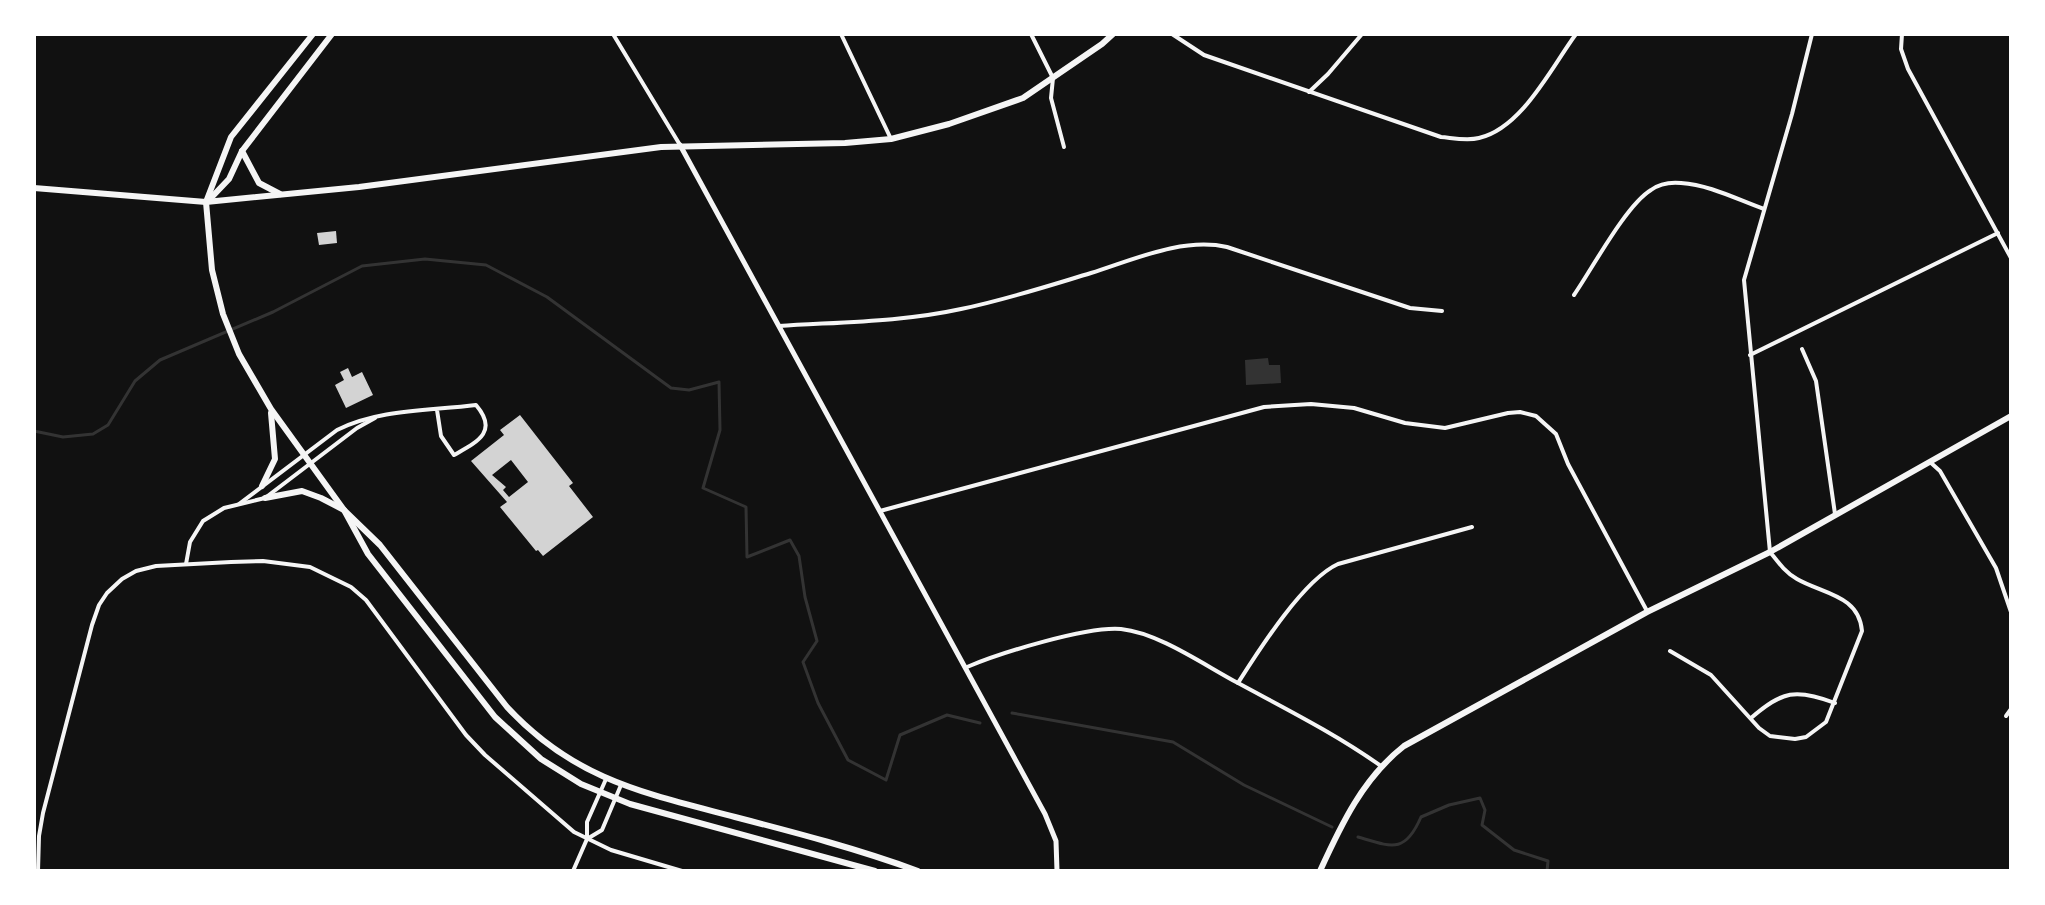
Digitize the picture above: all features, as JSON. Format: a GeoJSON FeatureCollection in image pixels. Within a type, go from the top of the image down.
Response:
{"type":"FeatureCollection","features":[{"type":"Feature","properties":{"kind":"main road"},"geometry":{"type":"LineString","coordinates":[[313,34],[231,137],[206,202],[212,270],[223,314],[239,354],[271,409],[344,510],[368,554],[495,717],[541,759],[615,799],[875,871]]}},
{"type":"Feature","properties":{"kind":"main road"},"geometry":{"type":"LineString","coordinates":[[206,202],[229,179],[242,151],[332,34]]}},
{"type":"Feature","properties":{"kind":"main road"},"geometry":{"type":"LineString","coordinates":[[34,188],[206,202],[283,196],[680,145],[845,143],[891,139],[984,114],[1023,98],[1113,34]]}},
{"type":"Feature","properties":{"kind":"main road"},"geometry":{"type":"LineString","coordinates":[[242,151],[259,183],[283,196]]}},
{"type":"Feature","properties":{"kind":"main road"},"geometry":{"type":"LineString","coordinates":[[262,486],[275,459],[271,409]]}},
{"type":"Feature","properties":{"kind":"main road"},"geometry":{"type":"LineString","coordinates":[[1320,871],[1344,821],[1371,777],[1404,746],[1647,612],[1770,552],[2011,416]]}},
{"type":"Feature","properties":{"kind":"main road"},"geometry":{"type":"LineString","coordinates":[[265,498],[302,491],[344,510],[380,545],[517,718],[550,747],[606,779],[832,842],[918,871]]}},
{"type":"Feature","properties":{"kind":"street"},"geometry":{"type":"LineString","coordinates":[[613,34],[680,145],[967,667],[1052,828],[1058,854],[1057,871]]}},
{"type":"Feature","properties":{"kind":"street"},"geometry":{"type":"LineString","coordinates":[[841,34],[891,139]]}},
{"type":"Feature","properties":{"kind":"street"},"geometry":{"type":"LineString","coordinates":[[1031,34],[1053,78],[1051,98],[1064,147]]}},
{"type":"Feature","properties":{"kind":"street"},"geometry":{"type":"LineString","coordinates":[[1172,34],[1204,55],[1309,92],[1441,137],[1476,139],[1490,135],[1512,120],[1576,34]]}},
{"type":"Feature","properties":{"kind":"street"},"geometry":{"type":"LineString","coordinates":[[1309,92],[1362,34]]}},
{"type":"Feature","properties":{"kind":"street"},"geometry":{"type":"LineString","coordinates":[[1670,651],[1711,675],[1770,736],[1795,739],[1818,730],[1826,722],[1859,642],[1861,620],[1851,604],[1787,573],[1770,552],[1744,280],[1812,34]]}},
{"type":"Feature","properties":{"kind":"street"},"geometry":{"type":"LineString","coordinates":[[1902,34],[1901,49],[1908,69],[2011,258]]}},
{"type":"Feature","properties":{"kind":"street"},"geometry":{"type":"LineString","coordinates":[[1574,295],[1624,220],[1653,188],[1681,183],[1715,190],[1764,209]]}},
{"type":"Feature","properties":{"kind":"street"},"geometry":{"type":"LineString","coordinates":[[1750,355],[1998,233]]}},
{"type":"Feature","properties":{"kind":"street"},"geometry":{"type":"LineString","coordinates":[[779,326],[906,318],[957,310],[1007,299],[1144,256],[1200,245],[1227,247],[1410,308],[1442,311]]}},
{"type":"Feature","properties":{"kind":"street"},"geometry":{"type":"LineString","coordinates":[[1802,349],[1816,381],[1835,516]]}},
{"type":"Feature","properties":{"kind":"street"},"geometry":{"type":"LineString","coordinates":[[880,511],[1264,407],[1311,404],[1354,408],[1405,423],[1445,428],[1520,412],[1536,416],[1556,434],[1568,464],[1647,612]]}},
{"type":"Feature","properties":{"kind":"street"},"geometry":{"type":"LineString","coordinates":[[239,504],[337,430],[354,421],[380,415],[476,405],[483,414],[486,429],[483,437],[454,455],[441,436],[437,410]]}},
{"type":"Feature","properties":{"kind":"street"},"geometry":{"type":"LineString","coordinates":[[186,564],[190,542],[203,521],[224,508],[265,498],[357,428],[380,415]]}},
{"type":"Feature","properties":{"kind":"street"},"geometry":{"type":"LineString","coordinates":[[1930,462],[1940,471],[1996,568],[2011,612]]}},
{"type":"Feature","properties":{"kind":"street"},"geometry":{"type":"LineString","coordinates":[[1238,683],[1309,585],[1325,570],[1472,527]]}},
{"type":"Feature","properties":{"kind":"street"},"geometry":{"type":"LineString","coordinates":[[38,871],[43,813],[99,605],[122,579],[136,571],[186,564],[263,561],[310,567],[351,587],[382,620],[466,735],[574,832],[611,850],[682,871]]}},
{"type":"Feature","properties":{"kind":"street"},"geometry":{"type":"LineString","coordinates":[[967,667],[1010,652],[1101,630],[1120,629],[1158,640],[1341,740],[1381,766]]}},
{"type":"Feature","properties":{"kind":"street"},"geometry":{"type":"LineString","coordinates":[[1750,718],[1771,701],[1785,695],[1807,694],[1835,703]]}},
{"type":"Feature","properties":{"kind":"street"},"geometry":{"type":"LineString","coordinates":[[2006,716],[2011,709]]}},
{"type":"Feature","properties":{"kind":"street"},"geometry":{"type":"LineString","coordinates":[[573,871],[587,839],[587,822],[606,779]]}},
{"type":"Feature","properties":{"kind":"street"},"geometry":{"type":"LineString","coordinates":[[587,839],[602,830],[621,785]]}},
{"type":"Feature","properties":{"kind":"shaded area"},"geometry":{"type":"Polygon","coordinates":[[[1268,358],[1269,365],[1280,365],[1281,383],[1246,385],[1245,360],[1268,358]]]}},
{"type":"Feature","properties":{"kind":"building"},"geometry":{"type":"Polygon","coordinates":[[[336,231],[337,243],[319,245],[317,233],[336,231]]]}},
{"type":"Feature","properties":{"kind":"building"},"geometry":{"type":"Polygon","coordinates":[[[348,368],[352,377],[362,372],[373,395],[346,408],[335,385],[344,380],[340,372],[348,368]]]}},
{"type":"Feature","properties":{"kind":"building"},"geometry":{"type":"Polygon","coordinates":[[[520,415],[573,483],[569,486],[593,517],[543,556],[500,507],[507,502],[471,461],[504,435],[500,430],[520,415]],[[511,460],[492,475],[506,487],[503,490],[509,497],[528,482],[511,460]]]}},
{"type":"Feature","properties":{"kind":"waterway"},"geometry":{"type":"LineString","coordinates":[[34,431],[63,437],[93,434],[108,425],[135,381],[160,360],[273,312],[362,266],[425,259],[486,265],[547,297],[671,388],[689,390],[719,382],[720,430],[703,488],[746,507],[747,557],[790,540],[799,556],[805,597],[817,641],[803,662],[818,703],[848,760],[886,780],[900,735],[947,715],[980,723]]}},
{"type":"Feature","properties":{"kind":"waterway"},"geometry":{"type":"LineString","coordinates":[[1012,713],[1173,742],[1244,785],[1332,827]]}},
{"type":"Feature","properties":{"kind":"waterway"},"geometry":{"type":"LineString","coordinates":[[1358,837],[1396,845],[1409,837],[1421,817],[1449,805],[1480,798],[1485,810],[1482,825],[1514,850],[1548,861],[1547,871]]}}]}
